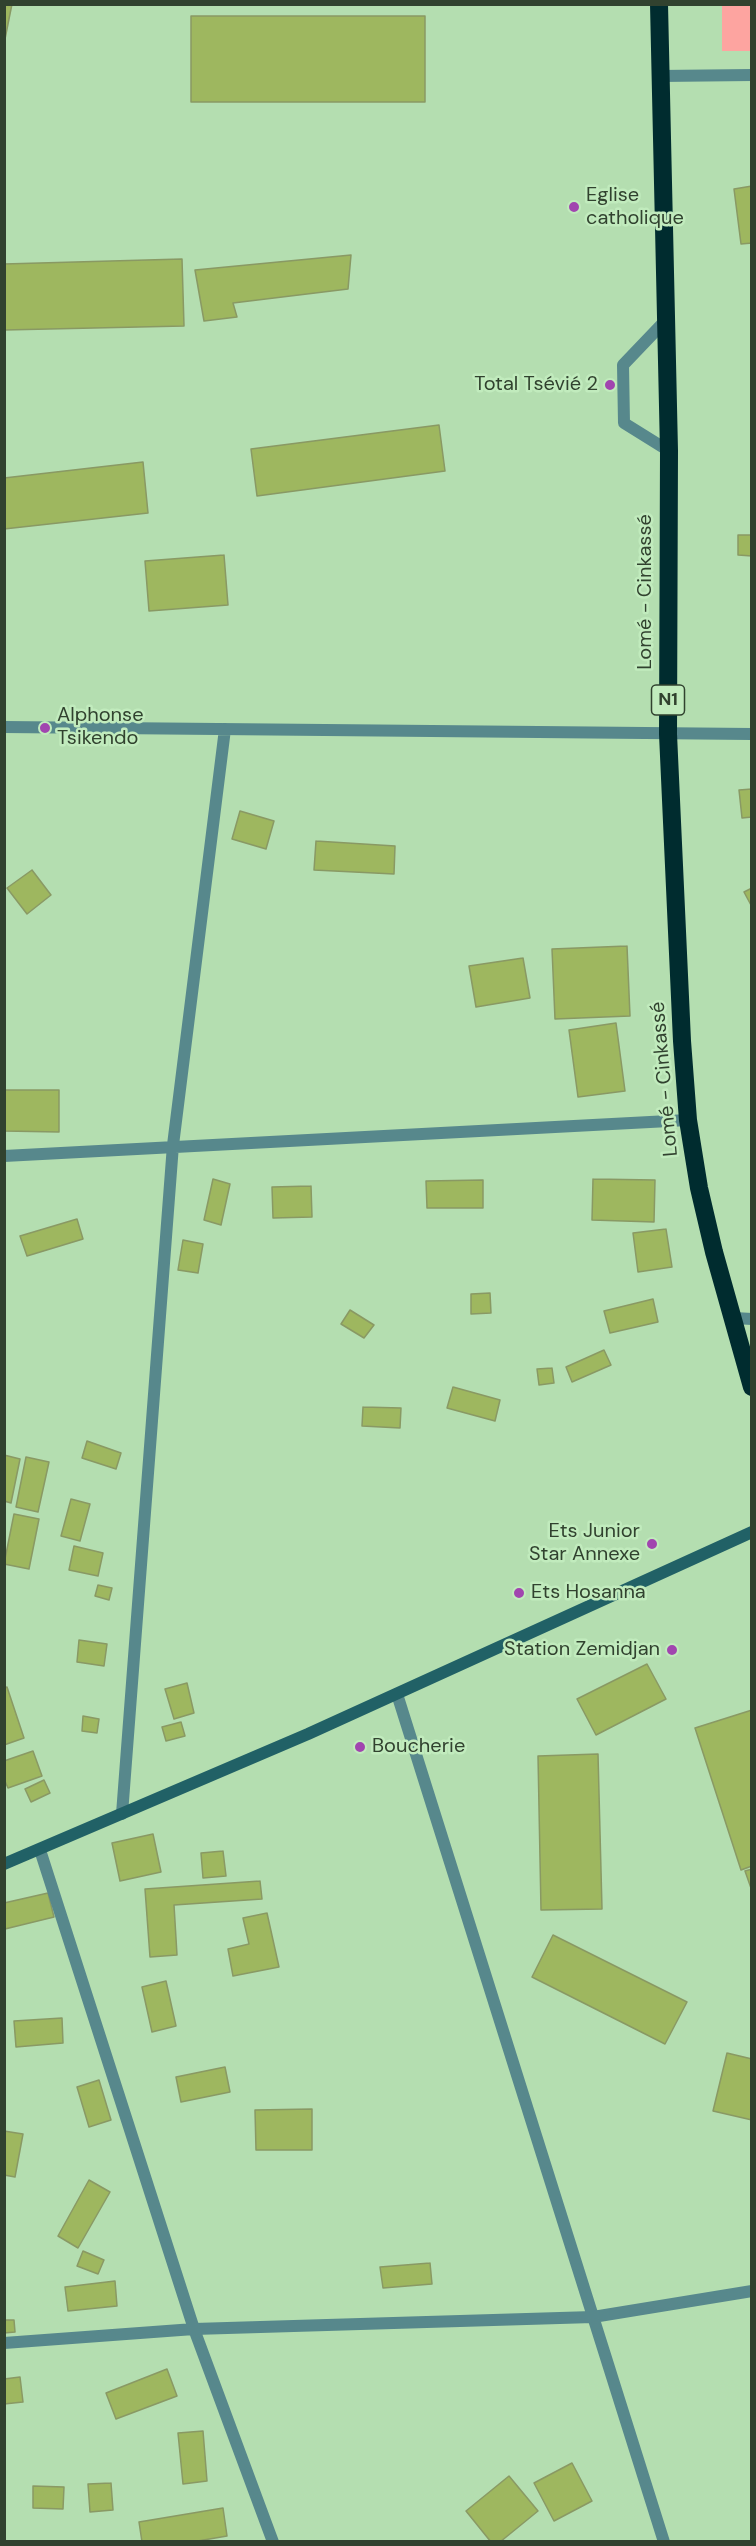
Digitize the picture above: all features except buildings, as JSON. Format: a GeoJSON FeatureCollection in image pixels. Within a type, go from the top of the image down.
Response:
{"type":"FeatureCollection","features":[{"type":"Feature","properties":{"kind":"highway","name":"Lomé - Cinkassé"},"geometry":{"type":"LineString","coordinates":[[659,4],[669,451],[668,734],[682,1041],[688,1120],[699,1188],[714,1252],[743,1318],[752,1387]]}},
{"type":"Feature","properties":{"kind":"main road"},"geometry":{"type":"LineString","coordinates":[[4,1864],[397,1694],[752,1532]]}},
{"type":"Feature","properties":{"kind":"street"},"geometry":{"type":"LineString","coordinates":[[660,76],[752,75]]}},
{"type":"Feature","properties":{"kind":"street"},"geometry":{"type":"LineString","coordinates":[[666,320],[623,365],[624,423],[669,451]]}},
{"type":"Feature","properties":{"kind":"street"},"geometry":{"type":"LineString","coordinates":[[4,727],[752,734]]}},
{"type":"Feature","properties":{"kind":"street"},"geometry":{"type":"LineString","coordinates":[[122,1814],[173,1145],[225,729]]}},
{"type":"Feature","properties":{"kind":"street"},"geometry":{"type":"LineString","coordinates":[[4,1156],[173,1145],[688,1120]]}},
{"type":"Feature","properties":{"kind":"street"},"geometry":{"type":"LineString","coordinates":[[397,1694],[664,2541]]}},
{"type":"Feature","properties":{"kind":"street"},"geometry":{"type":"LineString","coordinates":[[40,1850],[194,2330],[273,2541]]}},
{"type":"Feature","properties":{"kind":"street"},"geometry":{"type":"LineString","coordinates":[[4,2343],[194,2330],[593,2317],[752,2291]]}},
{"type":"Feature","properties":{"kind":"shaded area"},"geometry":{"type":"Polygon","coordinates":[[[722,5],[751,5],[751,51],[722,51],[722,5]]]}},
{"type":"Feature","properties":{"kind":"place","name":"Eglise catholique"},"geometry":{"type":"Point","coordinates":[574,207]}},
{"type":"Feature","properties":{"kind":"place","name":"Total Tsévié 2"},"geometry":{"type":"Point","coordinates":[610,385]}},
{"type":"Feature","properties":{"kind":"place","name":"Alphonse Tsikendo"},"geometry":{"type":"Point","coordinates":[45,728]}},
{"type":"Feature","properties":{"kind":"place","name":"Ets Junior Star Annexe"},"geometry":{"type":"Point","coordinates":[652,1544]}},
{"type":"Feature","properties":{"kind":"place","name":"Ets Hosanna"},"geometry":{"type":"Point","coordinates":[519,1593]}},
{"type":"Feature","properties":{"kind":"place","name":"Station Zemidjan"},"geometry":{"type":"Point","coordinates":[672,1650]}},
{"type":"Feature","properties":{"kind":"place","name":"Boucherie"},"geometry":{"type":"Point","coordinates":[360,1747]}}]}
